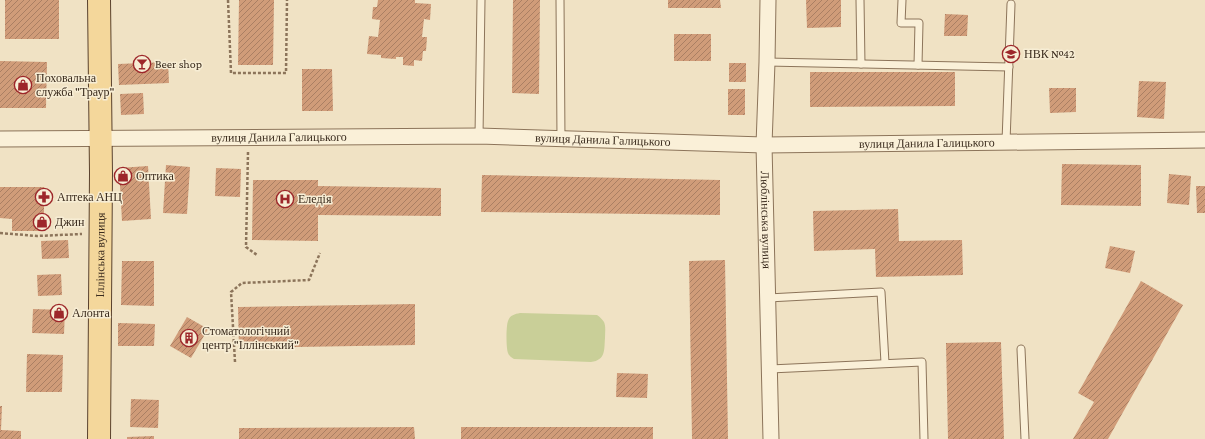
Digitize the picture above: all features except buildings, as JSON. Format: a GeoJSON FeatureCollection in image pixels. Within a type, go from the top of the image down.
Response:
{"type":"FeatureCollection","features":[{"type":"Feature","properties":{"kind":"main road","name":"Іллінська вулиця"},"geometry":{"type":"LineString","coordinates":[[99,0],[101,138],[99,439]]}},
{"type":"Feature","properties":{"kind":"street","name":"Люблінська вулиця"},"geometry":{"type":"LineString","coordinates":[[768,0],[764,145],[772,439]]}},
{"type":"Feature","properties":{"kind":"street","name":"вулиця Данила Галицького"},"geometry":{"type":"LineString","coordinates":[[0,139],[479,136],[561,140],[764,145],[1205,140]]}},
{"type":"Feature","properties":{"kind":"lane"},"geometry":{"type":"LineString","coordinates":[[479,136],[481,0]]}},
{"type":"Feature","properties":{"kind":"lane"},"geometry":{"type":"LineString","coordinates":[[560,0],[561,140]]}},
{"type":"Feature","properties":{"kind":"lane"},"geometry":{"type":"LineString","coordinates":[[860,0],[861,64]]}},
{"type":"Feature","properties":{"kind":"lane"},"geometry":{"type":"LineString","coordinates":[[902,0],[901,23],[919,23],[918,65]]}},
{"type":"Feature","properties":{"kind":"lane"},"geometry":{"type":"LineString","coordinates":[[1006,142],[1011,4]]}},
{"type":"Feature","properties":{"kind":"lane"},"geometry":{"type":"LineString","coordinates":[[767,62],[1009,67]]}},
{"type":"Feature","properties":{"kind":"lane"},"geometry":{"type":"LineString","coordinates":[[768,298],[881,292],[885,363]]}},
{"type":"Feature","properties":{"kind":"lane"},"geometry":{"type":"LineString","coordinates":[[1021,349],[1025,439]]}},
{"type":"Feature","properties":{"kind":"lane"},"geometry":{"type":"LineString","coordinates":[[770,369],[922,362],[924,439]]}},
{"type":"Feature","properties":{"kind":"path"},"geometry":{"type":"LineString","coordinates":[[228,0],[231,73],[286,73],[287,0]]}},
{"type":"Feature","properties":{"kind":"path"},"geometry":{"type":"LineString","coordinates":[[249,138],[246,247],[257,255]]}},
{"type":"Feature","properties":{"kind":"path"},"geometry":{"type":"LineString","coordinates":[[0,233],[37,236],[86,234]]}},
{"type":"Feature","properties":{"kind":"path"},"geometry":{"type":"LineString","coordinates":[[235,362],[231,292],[242,283],[309,280],[320,253]]}},
{"type":"Feature","properties":{"kind":"green space"},"geometry":{"type":"Polygon","coordinates":[[[520,313],[597,315],[601,318],[605,325],[602,357],[591,362],[513,359],[507,350],[507,324],[511,316],[520,313]]]}},
{"type":"Feature","properties":{"kind":"place","name":"НВК №42"},"geometry":{"type":"Point","coordinates":[1011,54]}},
{"type":"Feature","properties":{"kind":"place","name":"Beer shop"},"geometry":{"type":"Point","coordinates":[142,64]}},
{"type":"Feature","properties":{"kind":"place","name":"Поховальна служба \"Траур\""},"geometry":{"type":"Point","coordinates":[23,85]}},
{"type":"Feature","properties":{"kind":"place","name":"Оптика"},"geometry":{"type":"Point","coordinates":[123,176]}},
{"type":"Feature","properties":{"kind":"place","name":"Аптека АНЦ"},"geometry":{"type":"Point","coordinates":[44,197]}},
{"type":"Feature","properties":{"kind":"place","name":"Еледія"},"geometry":{"type":"Point","coordinates":[285,199]}},
{"type":"Feature","properties":{"kind":"place","name":"Джин"},"geometry":{"type":"Point","coordinates":[42,222]}},
{"type":"Feature","properties":{"kind":"place","name":"Алонта"},"geometry":{"type":"Point","coordinates":[59,313]}},
{"type":"Feature","properties":{"kind":"place","name":"Стоматологічний центр \"Іллінський\""},"geometry":{"type":"Point","coordinates":[189,338]}}]}
